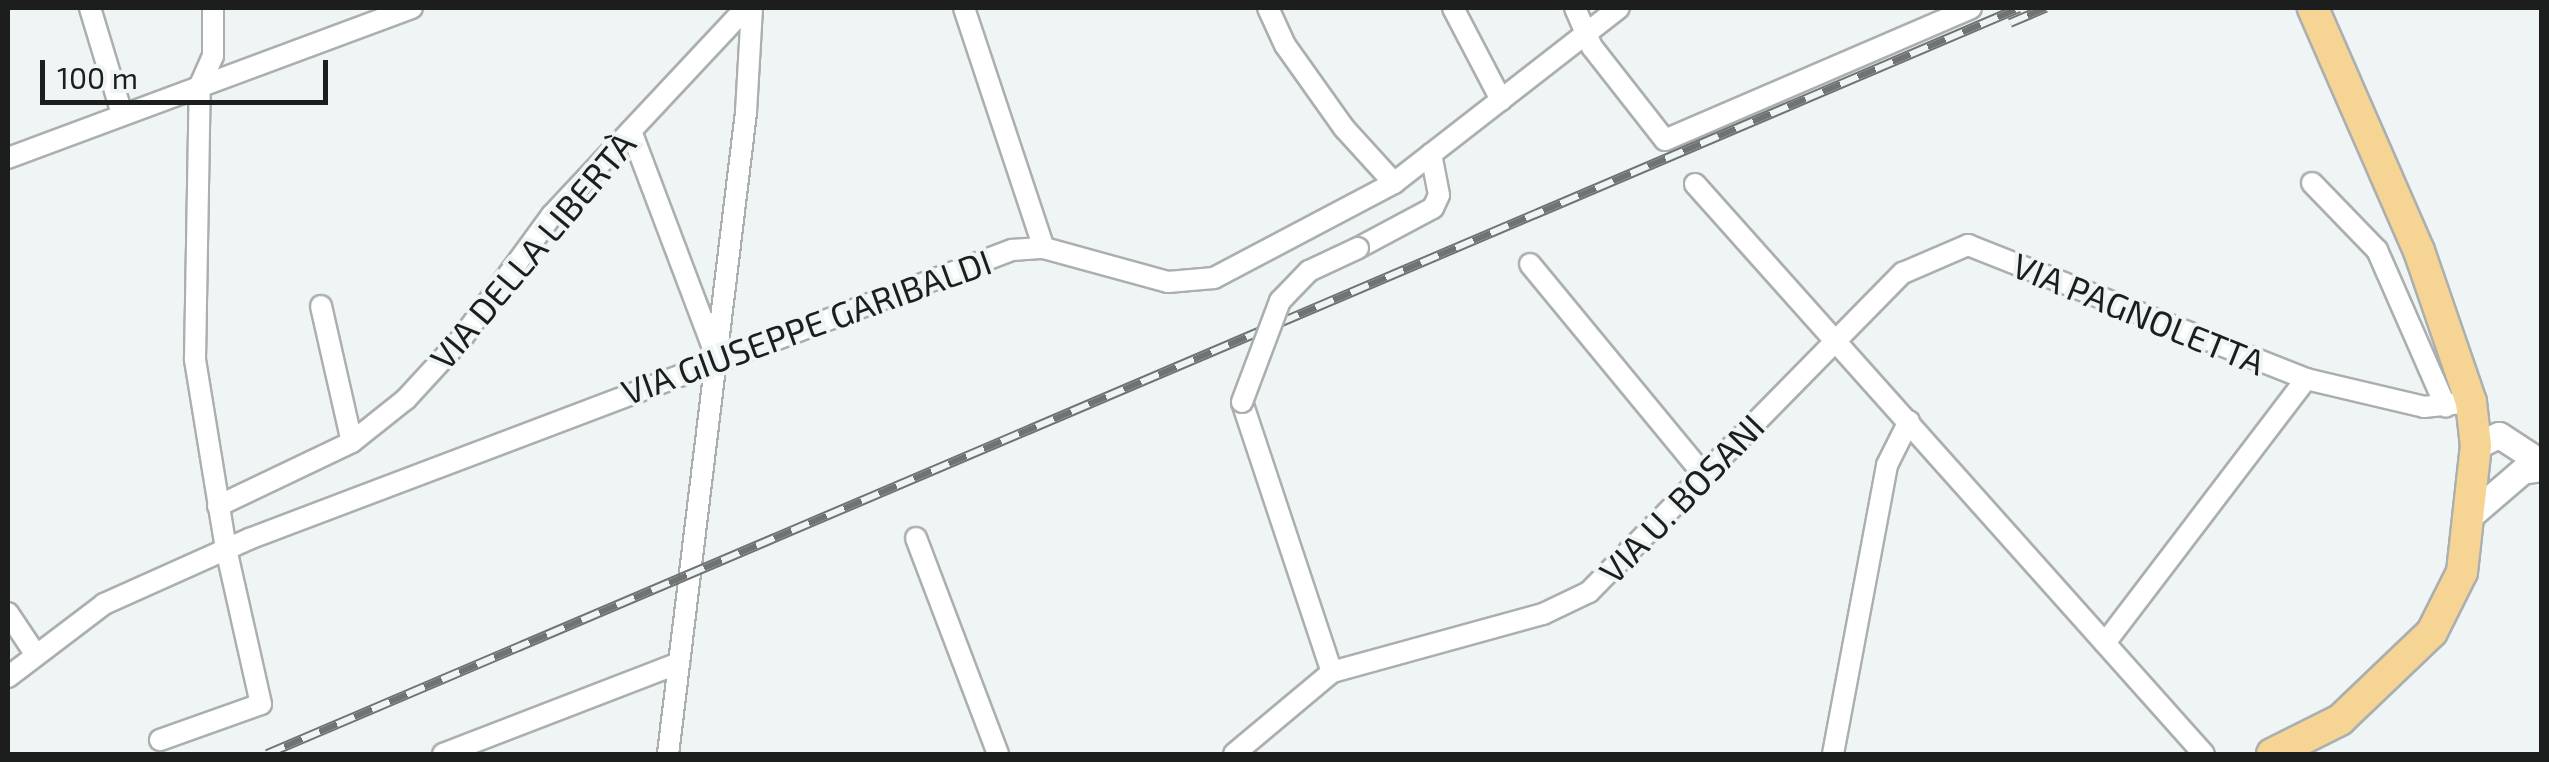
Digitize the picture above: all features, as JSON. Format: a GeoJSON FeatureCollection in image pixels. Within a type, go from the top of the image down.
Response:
{"type":"FeatureCollection","features":[{"type":"Feature","properties":{"kind":"main road"},"geometry":{"type":"LineString","coordinates":[[2272,754],[2340,720],[2432,632],[2462,572],[2488,440],[2458,405],[2419,251],[2313,8]]}},
{"type":"Feature","properties":{"kind":"street"},"geometry":{"type":"LineString","coordinates":[[90,8],[122,114]]}},
{"type":"Feature","properties":{"kind":"street"},"geometry":{"type":"LineString","coordinates":[[160,740],[261,704],[226,549],[195,359],[200,85],[213,56],[214,8]]}},
{"type":"Feature","properties":{"kind":"street"},"geometry":{"type":"LineString","coordinates":[[8,158],[412,8]]}},
{"type":"Feature","properties":{"kind":"street"},"geometry":{"type":"LineString","coordinates":[[668,754],[717,358],[749,8]]}},
{"type":"Feature","properties":{"kind":"street","name":"VIA DELLA LIBERTÀ"},"geometry":{"type":"LineString","coordinates":[[218,506],[352,442],[406,399],[462,338],[552,215],[749,8]]}},
{"type":"Feature","properties":{"kind":"street"},"geometry":{"type":"LineString","coordinates":[[964,8],[1044,248]]}},
{"type":"Feature","properties":{"kind":"street"},"geometry":{"type":"LineString","coordinates":[[1268,8],[1285,46],[1334,115],[1394,184]]}},
{"type":"Feature","properties":{"kind":"street"},"geometry":{"type":"LineString","coordinates":[[1453,8],[1500,100]]}},
{"type":"Feature","properties":{"kind":"street"},"geometry":{"type":"LineString","coordinates":[[1575,8],[1587,32],[1665,140],[1971,8]]}},
{"type":"Feature","properties":{"kind":"street","name":"VIA GIUSEPPE GARIBALDI"},"geometry":{"type":"LineString","coordinates":[[8,676],[104,604],[226,549],[717,358],[1012,250],[1044,248],[1191,285],[1394,184],[1619,8]]}},
{"type":"Feature","properties":{"kind":"street"},"geometry":{"type":"LineString","coordinates":[[631,130],[717,358]]}},
{"type":"Feature","properties":{"kind":"street"},"geometry":{"type":"LineString","coordinates":[[1234,754],[1332,672],[1242,402],[1292,284],[1433,208],[1439,195],[1431,154]]}},
{"type":"Feature","properties":{"kind":"street"},"geometry":{"type":"LineString","coordinates":[[2312,183],[2378,250],[2458,405]]}},
{"type":"Feature","properties":{"kind":"street"},"geometry":{"type":"LineString","coordinates":[[1696,184],[2204,754]]}},
{"type":"Feature","properties":{"kind":"street","name":"VIA PAGNOLETTA"},"geometry":{"type":"LineString","coordinates":[[1840,343],[1903,273],[1968,246],[2306,380],[2372,399],[2458,405]]}},
{"type":"Feature","properties":{"kind":"street"},"geometry":{"type":"LineString","coordinates":[[1530,264],[1703,474]]}},
{"type":"Feature","properties":{"kind":"street"},"geometry":{"type":"LineString","coordinates":[[321,306],[352,442]]}},
{"type":"Feature","properties":{"kind":"street","name":"VIA U. BOSANI"},"geometry":{"type":"LineString","coordinates":[[1332,672],[1568,604],[1626,558],[1703,474],[1840,343]]}},
{"type":"Feature","properties":{"kind":"street"},"geometry":{"type":"LineString","coordinates":[[2105,643],[2306,380]]}},
{"type":"Feature","properties":{"kind":"street"},"geometry":{"type":"LineString","coordinates":[[1833,754],[1887,465],[1909,421]]}},
{"type":"Feature","properties":{"kind":"street"},"geometry":{"type":"LineString","coordinates":[[2472,514],[2535,467],[2488,440]]}},
{"type":"Feature","properties":{"kind":"street"},"geometry":{"type":"LineString","coordinates":[[916,538],[998,754]]}},
{"type":"Feature","properties":{"kind":"street"},"geometry":{"type":"LineString","coordinates":[[8,616],[36,655]]}},
{"type":"Feature","properties":{"kind":"street"},"geometry":{"type":"LineString","coordinates":[[442,754],[679,663]]}},
{"type":"Feature","properties":{"kind":"railway"},"geometry":{"type":"LineString","coordinates":[[267,754],[2019,8]]}},
{"type":"Feature","properties":{"kind":"railway"},"geometry":{"type":"LineString","coordinates":[[2010,23],[2046,8]]}}]}
